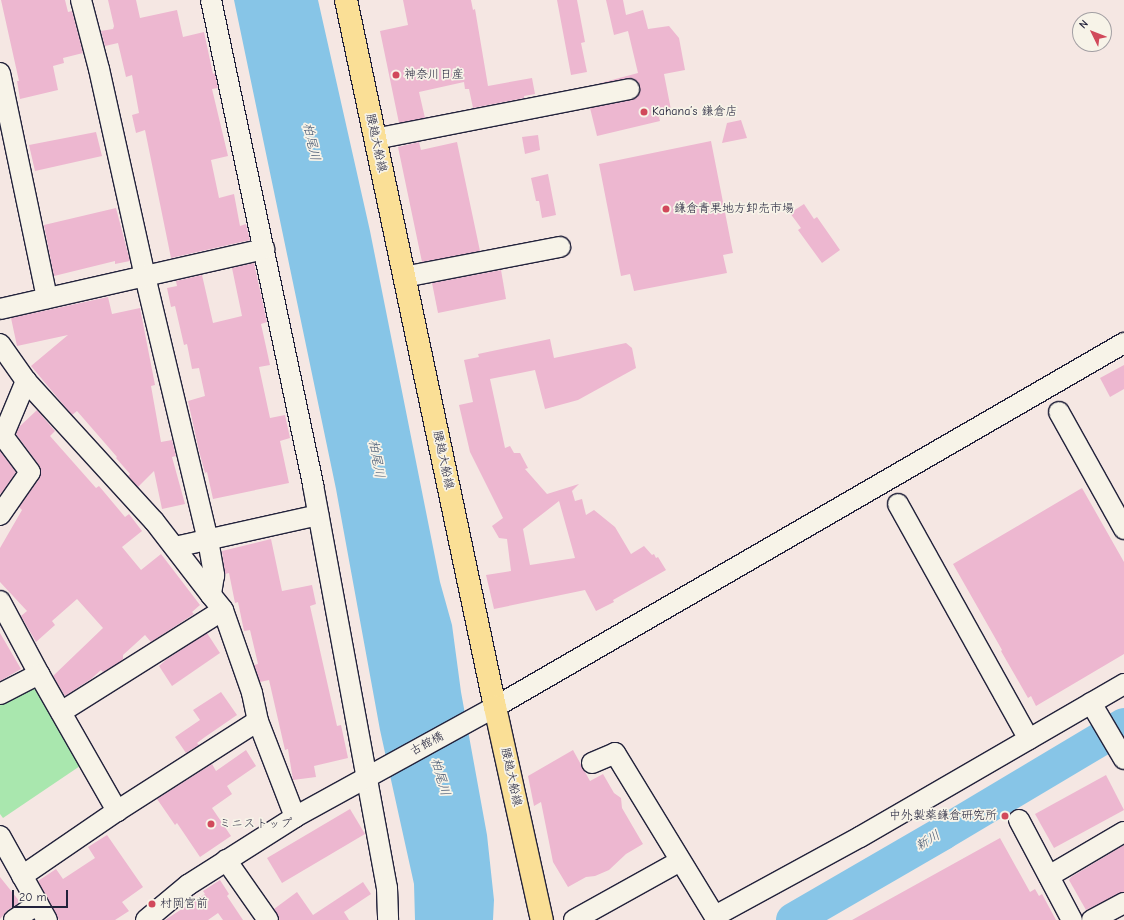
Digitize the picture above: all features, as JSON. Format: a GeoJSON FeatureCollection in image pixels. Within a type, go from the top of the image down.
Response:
{"type":"FeatureCollection","features":[{"type":"Feature","properties":{"kind":"main road","name":"腰越大船線"},"geometry":{"type":"LineString","coordinates":[[346,0],[542,920]]}},
{"type":"Feature","properties":{"kind":"street"},"geometry":{"type":"LineString","coordinates":[[81,0],[101,77],[145,276],[208,540],[217,602],[252,693],[258,721],[295,817]]}},
{"type":"Feature","properties":{"kind":"street"},"geometry":{"type":"LineString","coordinates":[[211,0],[373,773],[387,888],[388,920]]}},
{"type":"Feature","properties":{"kind":"street"},"geometry":{"type":"LineString","coordinates":[[0,74],[47,298]]}},
{"type":"Feature","properties":{"kind":"street"},"geometry":{"type":"LineString","coordinates":[[375,140],[629,88]]}},
{"type":"Feature","properties":{"kind":"street"},"geometry":{"type":"LineString","coordinates":[[404,277],[560,247]]}},
{"type":"Feature","properties":{"kind":"street"},"geometry":{"type":"LineString","coordinates":[[0,309],[264,250]]}},
{"type":"Feature","properties":{"kind":"street","name":"古館橋"},"geometry":{"type":"LineString","coordinates":[[151,918],[188,885],[295,817],[496,707],[1124,343]]}},
{"type":"Feature","properties":{"kind":"street"},"geometry":{"type":"LineString","coordinates":[[0,344],[26,381],[175,547],[217,602]]}},
{"type":"Feature","properties":{"kind":"street"},"geometry":{"type":"LineString","coordinates":[[0,515],[30,472],[3,436],[26,381]]}},
{"type":"Feature","properties":{"kind":"street"},"geometry":{"type":"LineString","coordinates":[[1059,412],[1124,529]]}},
{"type":"Feature","properties":{"kind":"street"},"geometry":{"type":"LineString","coordinates":[[898,504],[1029,739]]}},
{"type":"Feature","properties":{"kind":"street"},"geometry":{"type":"LineString","coordinates":[[175,547],[318,515]]}},
{"type":"Feature","properties":{"kind":"street"},"geometry":{"type":"LineString","coordinates":[[0,601],[39,674],[117,810]]}},
{"type":"Feature","properties":{"kind":"street"},"geometry":{"type":"LineString","coordinates":[[61,712],[217,602]]}},
{"type":"Feature","properties":{"kind":"street"},"geometry":{"type":"LineString","coordinates":[[0,694],[39,674]]}},
{"type":"Feature","properties":{"kind":"street"},"geometry":{"type":"LineString","coordinates":[[592,764],[615,753],[716,918],[860,837],[1124,684]]}},
{"type":"Feature","properties":{"kind":"street"},"geometry":{"type":"LineString","coordinates":[[1091,703],[1124,759]]}},
{"type":"Feature","properties":{"kind":"street"},"geometry":{"type":"LineString","coordinates":[[22,876],[117,810],[258,721]]}},
{"type":"Feature","properties":{"kind":"street"},"geometry":{"type":"LineString","coordinates":[[1019,820],[1072,920]]}},
{"type":"Feature","properties":{"kind":"street"},"geometry":{"type":"LineString","coordinates":[[1049,876],[1124,832]]}},
{"type":"Feature","properties":{"kind":"street"},"geometry":{"type":"LineString","coordinates":[[0,836],[42,912],[14,920]]}},
{"type":"Feature","properties":{"kind":"street"},"geometry":{"type":"LineString","coordinates":[[226,860],[268,920]]}},
{"type":"Feature","properties":{"kind":"street"},"geometry":{"type":"LineString","coordinates":[[574,920],[680,861]]}},
{"type":"Feature","properties":{"kind":"street"},"geometry":{"type":"LineString","coordinates":[[1092,920],[1124,903]]}},
{"type":"Feature","properties":{"kind":"green space"},"geometry":{"type":"Polygon","coordinates":[[[35,687],[80,766],[3,818],[0,814],[0,705],[35,687]]]}},
{"type":"Feature","properties":{"kind":"water","name":"柏尾川"},"geometry":{"type":"Polygon","coordinates":[[[234,0],[318,0],[370,231],[440,582],[452,625],[461,692],[487,835],[494,900],[493,920],[415,920],[414,884],[380,730],[336,489],[234,0]]]}},
{"type":"Feature","properties":{"kind":"building"},"geometry":{"type":"Polygon","coordinates":[[[1,0],[65,0],[68,12],[72,11],[83,53],[63,58],[64,63],[53,66],[58,90],[20,99],[17,81],[19,81],[1,0]]]}},
{"type":"Feature","properties":{"kind":"building"},"geometry":{"type":"Polygon","coordinates":[[[108,0],[136,0],[140,18],[177,10],[183,37],[204,32],[213,74],[215,73],[218,88],[212,89],[228,156],[211,160],[219,198],[234,194],[240,226],[246,224],[250,240],[171,258],[145,130],[136,133],[132,115],[139,113],[132,75],[126,77],[118,43],[105,46],[101,31],[113,29],[114,26],[108,0]]]}},
{"type":"Feature","properties":{"kind":"building"},"geometry":{"type":"Polygon","coordinates":[[[403,0],[471,0],[473,10],[475,9],[488,86],[532,78],[535,94],[524,96],[524,98],[473,108],[469,89],[465,89],[464,82],[419,92],[425,118],[399,123],[380,31],[408,25],[403,0]]]}},
{"type":"Feature","properties":{"kind":"building"},"geometry":{"type":"Polygon","coordinates":[[[557,0],[577,0],[585,42],[581,43],[587,72],[571,75],[557,0]]]}},
{"type":"Feature","properties":{"kind":"building"},"geometry":{"type":"Polygon","coordinates":[[[606,0],[623,0],[626,15],[643,10],[648,29],[669,26],[679,38],[685,70],[664,74],[672,115],[659,117],[660,121],[597,136],[590,108],[632,100],[640,93],[638,82],[632,78],[597,84],[638,73],[628,31],[614,35],[606,0]]]}},
{"type":"Feature","properties":{"kind":"building"},"geometry":{"type":"Polygon","coordinates":[[[741,120],[747,138],[722,143],[727,123],[741,120]]]}},
{"type":"Feature","properties":{"kind":"building"},"geometry":{"type":"Polygon","coordinates":[[[96,132],[102,156],[35,171],[29,145],[96,132]]]}},
{"type":"Feature","properties":{"kind":"building"},"geometry":{"type":"Polygon","coordinates":[[[538,135],[540,150],[525,154],[522,137],[538,135]]]}},
{"type":"Feature","properties":{"kind":"building","name":"鎌倉青果地方卸売市場"},"geometry":{"type":"Polygon","coordinates":[[[711,141],[733,253],[723,255],[727,273],[634,291],[630,274],[621,276],[599,164],[711,141]]]}},
{"type":"Feature","properties":{"kind":"building"},"geometry":{"type":"Polygon","coordinates":[[[419,142],[421,150],[457,142],[480,251],[422,262],[398,147],[419,142]]]}},
{"type":"Feature","properties":{"kind":"building"},"geometry":{"type":"Polygon","coordinates":[[[548,174],[556,215],[542,218],[539,201],[536,201],[531,178],[548,174]]]}},
{"type":"Feature","properties":{"kind":"building"},"geometry":{"type":"Polygon","coordinates":[[[804,204],[814,219],[817,217],[840,250],[822,263],[798,230],[801,228],[790,213],[804,204]]]}},
{"type":"Feature","properties":{"kind":"building"},"geometry":{"type":"Polygon","coordinates":[[[116,208],[130,261],[115,264],[115,261],[54,276],[44,225],[116,208]]]}},
{"type":"Feature","properties":{"kind":"building"},"geometry":{"type":"Polygon","coordinates":[[[254,263],[267,322],[261,324],[270,365],[259,367],[270,418],[285,415],[290,438],[280,441],[289,483],[213,499],[207,472],[205,473],[199,451],[188,401],[205,396],[199,368],[192,369],[187,344],[184,345],[175,306],[171,307],[167,288],[177,286],[176,281],[202,275],[213,323],[242,316],[232,268],[254,263]]]}},
{"type":"Feature","properties":{"kind":"building"},"geometry":{"type":"Polygon","coordinates":[[[501,270],[506,299],[438,313],[432,283],[501,270]]]}},
{"type":"Feature","properties":{"kind":"building"},"geometry":{"type":"Polygon","coordinates":[[[108,297],[112,314],[140,308],[155,385],[151,386],[161,442],[172,440],[176,456],[172,457],[185,504],[162,509],[154,471],[138,487],[128,476],[130,474],[116,458],[117,457],[77,411],[72,415],[31,366],[68,335],[17,346],[11,318],[108,297]]]}},
{"type":"Feature","properties":{"kind":"building"},"geometry":{"type":"Polygon","coordinates":[[[550,339],[554,358],[626,343],[632,348],[636,368],[578,400],[545,409],[535,370],[490,379],[505,448],[510,446],[514,453],[520,453],[528,468],[525,469],[547,494],[579,484],[572,491],[575,501],[582,499],[586,515],[594,510],[615,527],[631,554],[644,546],[652,555],[654,554],[656,558],[658,557],[666,570],[613,600],[614,602],[596,611],[585,590],[494,609],[486,575],[511,571],[507,539],[499,538],[492,526],[503,518],[470,452],[459,405],[473,402],[464,360],[479,357],[478,354],[550,339]],[[559,501],[523,529],[530,565],[575,558],[559,501]]]}},
{"type":"Feature","properties":{"kind":"building"},"geometry":{"type":"Polygon","coordinates":[[[1124,365],[1124,389],[1110,397],[1100,378],[1124,365]]]}},
{"type":"Feature","properties":{"kind":"building"},"geometry":{"type":"Polygon","coordinates":[[[37,410],[55,431],[50,436],[96,488],[99,486],[125,517],[129,514],[142,531],[122,547],[141,570],[161,554],[200,605],[192,612],[194,614],[151,642],[145,635],[123,655],[123,659],[120,662],[103,672],[101,670],[91,679],[65,696],[53,676],[103,628],[77,599],[52,621],[55,625],[36,642],[21,616],[27,611],[0,582],[0,548],[22,510],[19,507],[39,479],[41,472],[39,465],[16,434],[19,427],[37,410]]]}},
{"type":"Feature","properties":{"kind":"building"},"geometry":{"type":"Polygon","coordinates":[[[0,451],[16,472],[1,494],[0,493],[0,451]]]}},
{"type":"Feature","properties":{"kind":"building"},"geometry":{"type":"Polygon","coordinates":[[[1082,488],[1124,562],[1124,654],[1036,706],[1031,696],[1028,698],[953,564],[1082,488]]]}},
{"type":"Feature","properties":{"kind":"building"},"geometry":{"type":"Polygon","coordinates":[[[271,539],[282,591],[312,585],[316,604],[310,606],[337,726],[341,725],[348,758],[314,766],[316,777],[293,780],[288,749],[285,750],[269,680],[260,682],[254,665],[258,664],[250,630],[244,631],[238,602],[235,603],[229,573],[225,574],[222,551],[271,539]]]}},
{"type":"Feature","properties":{"kind":"building"},"geometry":{"type":"Polygon","coordinates":[[[0,633],[21,669],[0,681],[0,633]]]}},
{"type":"Feature","properties":{"kind":"building"},"geometry":{"type":"Polygon","coordinates":[[[207,633],[220,653],[172,686],[159,666],[167,659],[207,633]]]}},
{"type":"Feature","properties":{"kind":"building"},"geometry":{"type":"Polygon","coordinates":[[[221,692],[237,715],[205,737],[197,743],[199,745],[186,753],[175,737],[200,720],[193,710],[221,692]]]}},
{"type":"Feature","properties":{"kind":"building"},"geometry":{"type":"Polygon","coordinates":[[[246,750],[256,766],[227,786],[232,794],[212,808],[231,836],[200,857],[177,823],[175,825],[157,799],[212,764],[216,771],[246,750]]]}},
{"type":"Feature","properties":{"kind":"building"},"geometry":{"type":"Polygon","coordinates":[[[573,750],[590,781],[603,774],[614,793],[621,798],[622,808],[643,844],[626,854],[609,870],[595,876],[586,877],[568,887],[553,862],[541,802],[534,806],[528,776],[573,750]]]}},
{"type":"Feature","properties":{"kind":"building"},"geometry":{"type":"Polygon","coordinates":[[[1106,775],[1124,810],[1054,848],[1035,814],[1106,775]]]}},
{"type":"Feature","properties":{"kind":"building"},"geometry":{"type":"Polygon","coordinates":[[[350,809],[365,834],[282,883],[267,858],[350,809]]]}},
{"type":"Feature","properties":{"kind":"building"},"geometry":{"type":"Polygon","coordinates":[[[107,835],[143,887],[122,902],[129,911],[115,920],[59,920],[38,881],[56,869],[63,879],[95,858],[88,847],[107,835]]]}},
{"type":"Feature","properties":{"kind":"building"},"geometry":{"type":"Polygon","coordinates":[[[1000,838],[1030,892],[1035,889],[1039,896],[1042,894],[1056,920],[852,920],[1000,838]]]}},
{"type":"Feature","properties":{"kind":"building"},"geometry":{"type":"Polygon","coordinates":[[[1124,845],[1124,892],[1086,910],[1069,880],[1071,877],[1124,845]]]}},
{"type":"Feature","properties":{"kind":"building"},"geometry":{"type":"Polygon","coordinates":[[[0,877],[20,902],[8,910],[0,919],[0,877]]]}},
{"type":"Feature","properties":{"kind":"building"},"geometry":{"type":"Polygon","coordinates":[[[220,880],[229,894],[227,896],[243,920],[223,920],[218,913],[208,920],[165,920],[205,894],[203,891],[220,880]]]}},
{"type":"Feature","properties":{"kind":"building"},"geometry":{"type":"Polygon","coordinates":[[[363,882],[371,894],[344,912],[349,920],[279,920],[274,909],[297,892],[313,915],[363,882]]]}},
{"type":"Feature","properties":{"kind":"waterway","name":"新川"},"geometry":{"type":"LineString","coordinates":[[793,920],[1124,725]]}},
{"type":"Feature","properties":{"kind":"place","name":"神奈川日産"},"geometry":{"type":"Point","coordinates":[396,75]}},
{"type":"Feature","properties":{"kind":"place","name":"Kahana’s 鎌倉店"},"geometry":{"type":"Point","coordinates":[644,112]}},
{"type":"Feature","properties":{"kind":"place","name":"鎌倉青果地方卸売市場"},"geometry":{"type":"Point","coordinates":[666,209]}},
{"type":"Feature","properties":{"kind":"place","name":"中外製薬鎌倉研究所"},"geometry":{"type":"Point","coordinates":[1005,816]}},
{"type":"Feature","properties":{"kind":"place","name":"ミニストップ"},"geometry":{"type":"Point","coordinates":[211,824]}},
{"type":"Feature","properties":{"kind":"place","name":"村岡宮前"},"geometry":{"type":"Point","coordinates":[152,904]}}]}
